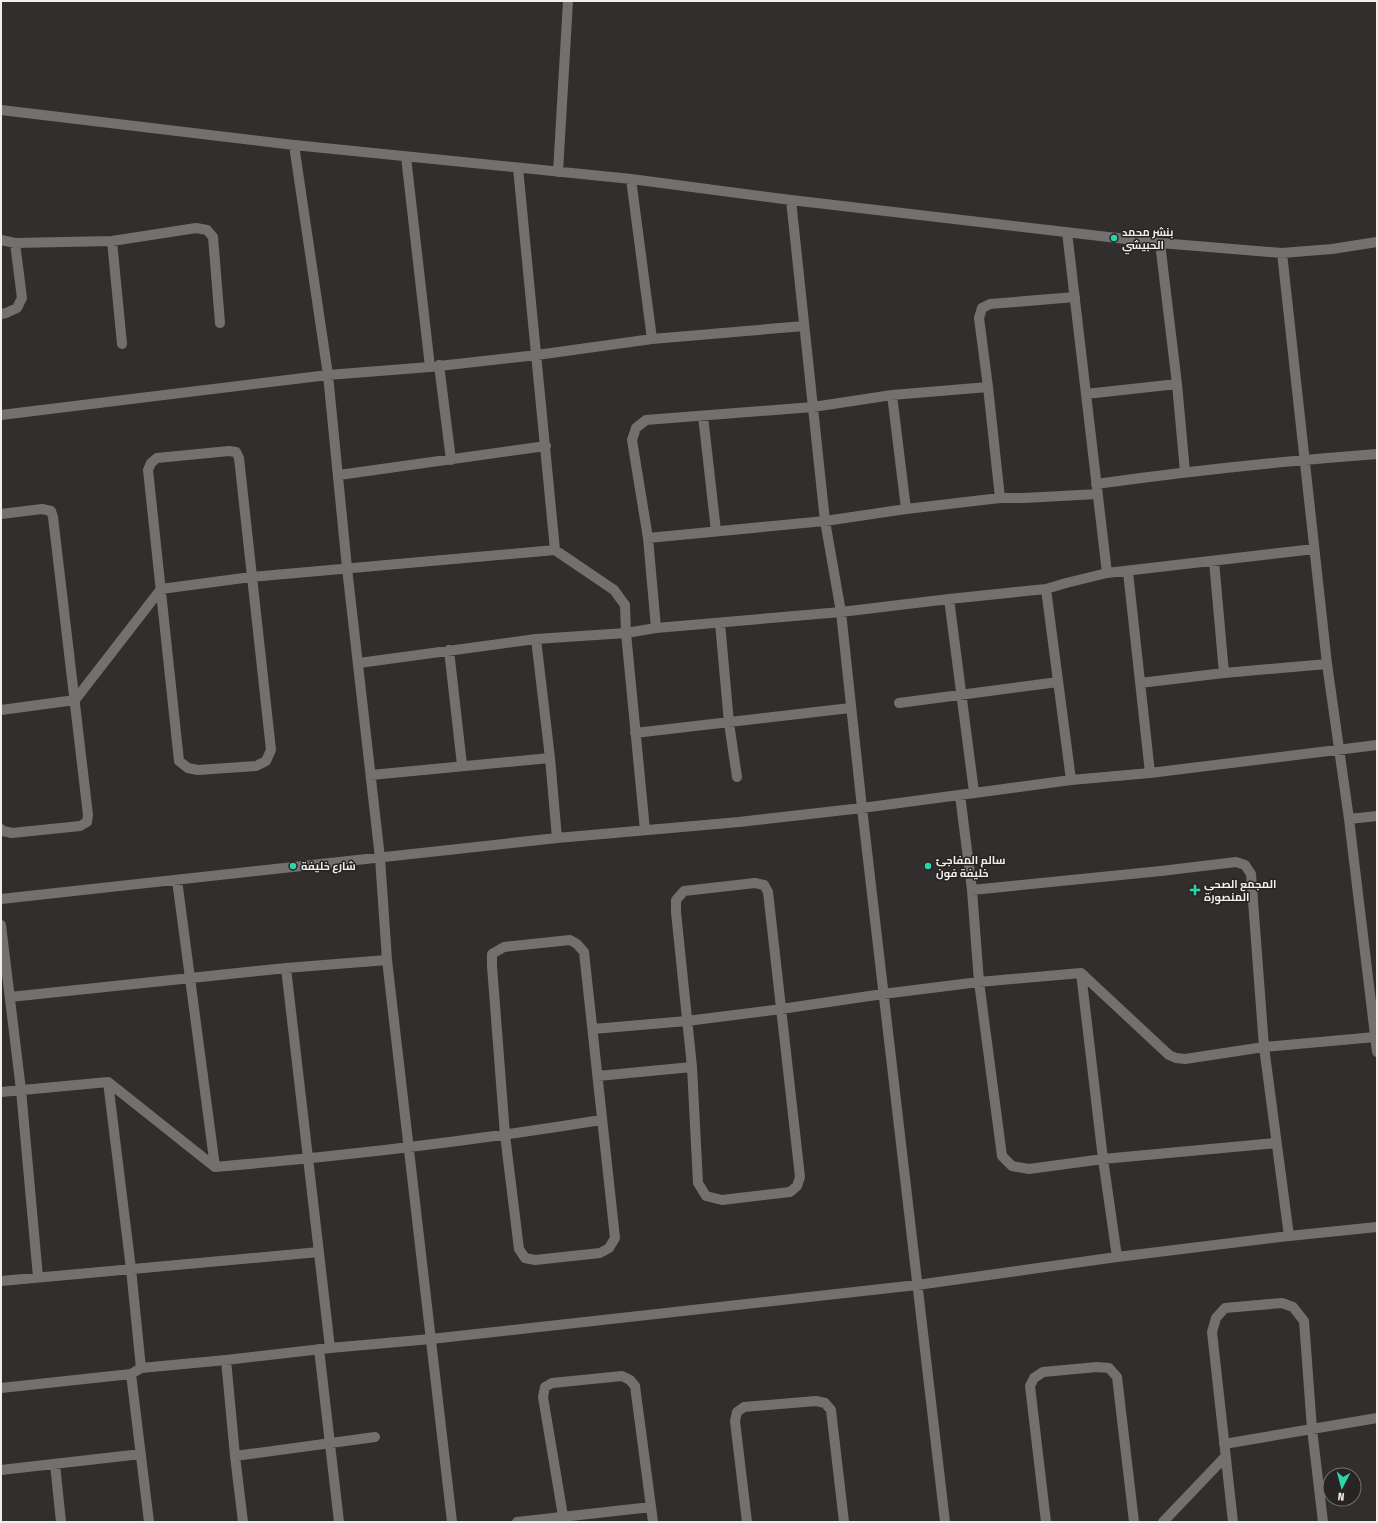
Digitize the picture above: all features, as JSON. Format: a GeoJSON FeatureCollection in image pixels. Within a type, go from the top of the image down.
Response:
{"type":"FeatureCollection","features":[{"type":"Feature","properties":{"kind":"street"},"geometry":{"type":"LineString","coordinates":[[558,172],[568,1]]}},
{"type":"Feature","properties":{"kind":"street"},"geometry":{"type":"LineString","coordinates":[[1,110],[294,145],[632,179],[790,200],[1160,243],[1282,253],[1332,249],[1377,242]]}},
{"type":"Feature","properties":{"kind":"street"},"geometry":{"type":"LineString","coordinates":[[294,145],[328,375],[347,568],[380,858],[388,960],[408,1148],[452,1522]]}},
{"type":"Feature","properties":{"kind":"street"},"geometry":{"type":"LineString","coordinates":[[406,156],[435,366],[451,460]]}},
{"type":"Feature","properties":{"kind":"street"},"geometry":{"type":"LineString","coordinates":[[518,168],[555,550]]}},
{"type":"Feature","properties":{"kind":"street"},"geometry":{"type":"LineString","coordinates":[[632,179],[652,339]]}},
{"type":"Feature","properties":{"kind":"street"},"geometry":{"type":"LineString","coordinates":[[790,200],[825,521],[841,612],[850,708],[916,1285],[945,1522]]}},
{"type":"Feature","properties":{"kind":"street"},"geometry":{"type":"LineString","coordinates":[[1,240],[15,243],[112,241],[196,228],[207,230],[213,237],[220,323]]}},
{"type":"Feature","properties":{"kind":"street"},"geometry":{"type":"LineString","coordinates":[[1067,232],[1107,573]]}},
{"type":"Feature","properties":{"kind":"street"},"geometry":{"type":"LineString","coordinates":[[112,241],[122,344]]}},
{"type":"Feature","properties":{"kind":"street"},"geometry":{"type":"LineString","coordinates":[[1,314],[17,308],[22,298],[15,243]]}},
{"type":"Feature","properties":{"kind":"street"},"geometry":{"type":"LineString","coordinates":[[1160,243],[1186,472]]}},
{"type":"Feature","properties":{"kind":"street"},"geometry":{"type":"LineString","coordinates":[[1282,253],[1327,664],[1349,819],[1377,1052]]}},
{"type":"Feature","properties":{"kind":"street"},"geometry":{"type":"LineString","coordinates":[[1000,498],[979,318],[982,308],[990,304],[1075,297]]}},
{"type":"Feature","properties":{"kind":"street"},"geometry":{"type":"LineString","coordinates":[[1,415],[328,375],[435,366],[537,355],[652,339],[804,326]]}},
{"type":"Feature","properties":{"kind":"street"},"geometry":{"type":"LineString","coordinates":[[1086,394],[1177,384]]}},
{"type":"Feature","properties":{"kind":"street"},"geometry":{"type":"LineString","coordinates":[[656,628],[648,538],[632,440],[636,428],[646,420],[813,407],[892,395],[988,387]]}},
{"type":"Feature","properties":{"kind":"street"},"geometry":{"type":"LineString","coordinates":[[892,395],[906,509]]}},
{"type":"Feature","properties":{"kind":"street"},"geometry":{"type":"LineString","coordinates":[[703,416],[716,531]]}},
{"type":"Feature","properties":{"kind":"street"},"geometry":{"type":"LineString","coordinates":[[339,475],[546,446]]}},
{"type":"Feature","properties":{"kind":"street"},"geometry":{"type":"LineString","coordinates":[[229,451],[236,452],[239,458],[250,577],[270,750],[266,761],[256,766],[198,770],[188,768],[179,761],[160,589],[148,470],[151,464],[157,458],[229,451]]}},
{"type":"Feature","properties":{"kind":"street"},"geometry":{"type":"LineString","coordinates":[[648,538],[825,521],[906,509],[1000,498],[1024,498],[1097,489],[1186,472],[1304,459],[1377,454]]}},
{"type":"Feature","properties":{"kind":"street"},"geometry":{"type":"LineString","coordinates":[[1,514],[42,509],[51,511],[53,517],[88,815],[87,822],[80,826],[12,833],[1,829]]}},
{"type":"Feature","properties":{"kind":"street"},"geometry":{"type":"LineString","coordinates":[[359,663],[536,639],[626,633],[656,628],[841,612],[1046,589],[1107,573],[1128,572],[1314,549]]}},
{"type":"Feature","properties":{"kind":"street"},"geometry":{"type":"LineString","coordinates":[[1,710],[74,700],[160,589],[250,577],[555,550],[614,590],[625,605],[626,633],[645,830]]}},
{"type":"Feature","properties":{"kind":"street"},"geometry":{"type":"LineString","coordinates":[[1214,561],[1224,673]]}},
{"type":"Feature","properties":{"kind":"street"},"geometry":{"type":"LineString","coordinates":[[1128,572],[1150,773]]}},
{"type":"Feature","properties":{"kind":"street"},"geometry":{"type":"LineString","coordinates":[[1046,589],[1071,780]]}},
{"type":"Feature","properties":{"kind":"street"},"geometry":{"type":"LineString","coordinates":[[949,599],[960,694],[974,792]]}},
{"type":"Feature","properties":{"kind":"street"},"geometry":{"type":"LineString","coordinates":[[720,623],[729,723],[737,777]]}},
{"type":"Feature","properties":{"kind":"street"},"geometry":{"type":"LineString","coordinates":[[536,639],[558,838]]}},
{"type":"Feature","properties":{"kind":"street"},"geometry":{"type":"LineString","coordinates":[[450,650],[462,766]]}},
{"type":"Feature","properties":{"kind":"street"},"geometry":{"type":"LineString","coordinates":[[1140,683],[1224,673],[1327,664]]}},
{"type":"Feature","properties":{"kind":"street"},"geometry":{"type":"LineString","coordinates":[[899,703],[1058,682]]}},
{"type":"Feature","properties":{"kind":"street"},"geometry":{"type":"LineString","coordinates":[[635,733],[850,708]]}},
{"type":"Feature","properties":{"kind":"street"},"geometry":{"type":"LineString","coordinates":[[1,899],[558,838],[739,822],[862,808],[1071,780],[1150,773],[1377,745]]}},
{"type":"Feature","properties":{"kind":"street"},"geometry":{"type":"LineString","coordinates":[[371,775],[550,758]]}},
{"type":"Feature","properties":{"kind":"street"},"geometry":{"type":"LineString","coordinates":[[960,795],[972,890],[979,982],[1002,1156],[1012,1166],[1029,1169],[1103,1159],[1276,1143]]}},
{"type":"Feature","properties":{"kind":"street"},"geometry":{"type":"LineString","coordinates":[[1349,819],[1377,816]]}},
{"type":"Feature","properties":{"kind":"street"},"geometry":{"type":"LineString","coordinates":[[972,890],[1236,862],[1245,865],[1251,874],[1264,1047],[1289,1236]]}},
{"type":"Feature","properties":{"kind":"street"},"geometry":{"type":"LineString","coordinates":[[178,880],[215,1167]]}},
{"type":"Feature","properties":{"kind":"street"},"geometry":{"type":"LineString","coordinates":[[755,883],[764,885],[768,892],[781,1009],[800,1177],[797,1186],[790,1192],[722,1200],[706,1196],[698,1183],[692,1067],[676,912],[676,900],[684,891],[755,883]]}},
{"type":"Feature","properties":{"kind":"street"},"geometry":{"type":"LineString","coordinates":[[1,925],[20,1090],[38,1277]]}},
{"type":"Feature","properties":{"kind":"street"},"geometry":{"type":"LineString","coordinates":[[570,940],[577,944],[584,952],[598,1076],[601,1120],[615,1238],[609,1248],[600,1253],[535,1260],[525,1258],[519,1249],[505,1135],[492,954],[504,947],[570,940]]}},
{"type":"Feature","properties":{"kind":"street"},"geometry":{"type":"LineString","coordinates":[[10,997],[286,968],[388,960]]}},
{"type":"Feature","properties":{"kind":"street"},"geometry":{"type":"LineString","coordinates":[[286,968],[330,1348]]}},
{"type":"Feature","properties":{"kind":"street"},"geometry":{"type":"LineString","coordinates":[[593,1029],[687,1021],[979,982],[1081,973],[1169,1055],[1176,1058],[1185,1059],[1264,1047],[1375,1037]]}},
{"type":"Feature","properties":{"kind":"street"},"geometry":{"type":"LineString","coordinates":[[1081,973],[1103,1159],[1117,1257]]}},
{"type":"Feature","properties":{"kind":"street"},"geometry":{"type":"LineString","coordinates":[[598,1076],[692,1067]]}},
{"type":"Feature","properties":{"kind":"street"},"geometry":{"type":"LineString","coordinates":[[108,1082],[131,1269],[141,1368]]}},
{"type":"Feature","properties":{"kind":"street"},"geometry":{"type":"LineString","coordinates":[[1,1092],[108,1082],[215,1167],[408,1148],[601,1120]]}},
{"type":"Feature","properties":{"kind":"street"},"geometry":{"type":"LineString","coordinates":[[1,1388],[132,1374],[141,1368],[431,1339],[916,1285],[1117,1257],[1377,1227]]}},
{"type":"Feature","properties":{"kind":"street"},"geometry":{"type":"LineString","coordinates":[[1,1281],[319,1252]]}},
{"type":"Feature","properties":{"kind":"street"},"geometry":{"type":"LineString","coordinates":[[1233,1522],[1212,1332],[1216,1318],[1224,1308],[1282,1303],[1294,1307],[1304,1321],[1312,1430],[1323,1522]]}},
{"type":"Feature","properties":{"kind":"street"},"geometry":{"type":"LineString","coordinates":[[319,1349],[339,1522]]}},
{"type":"Feature","properties":{"kind":"street"},"geometry":{"type":"LineString","coordinates":[[226,1360],[243,1522]]}},
{"type":"Feature","properties":{"kind":"street"},"geometry":{"type":"LineString","coordinates":[[1046,1522],[1030,1386],[1034,1378],[1043,1372],[1097,1366],[1109,1368],[1118,1377],[1134,1522]]}},
{"type":"Feature","properties":{"kind":"street"},"geometry":{"type":"LineString","coordinates":[[132,1374],[149,1522]]}},
{"type":"Feature","properties":{"kind":"street"},"geometry":{"type":"LineString","coordinates":[[564,1519],[542,1397],[545,1387],[552,1383],[622,1376],[630,1380],[634,1386],[653,1522]]}},
{"type":"Feature","properties":{"kind":"street"},"geometry":{"type":"LineString","coordinates":[[747,1522],[735,1421],[737,1412],[744,1407],[816,1401],[825,1403],[831,1410],[844,1522]]}},
{"type":"Feature","properties":{"kind":"street"},"geometry":{"type":"LineString","coordinates":[[1224,1444],[1377,1418]]}},
{"type":"Feature","properties":{"kind":"street"},"geometry":{"type":"LineString","coordinates":[[235,1456],[375,1436]]}},
{"type":"Feature","properties":{"kind":"street"},"geometry":{"type":"LineString","coordinates":[[1,1470],[141,1454]]}},
{"type":"Feature","properties":{"kind":"street"},"geometry":{"type":"LineString","coordinates":[[1162,1522],[1225,1457]]}},
{"type":"Feature","properties":{"kind":"street"},"geometry":{"type":"LineString","coordinates":[[55,1464],[62,1522]]}},
{"type":"Feature","properties":{"kind":"street"},"geometry":{"type":"LineString","coordinates":[[516,1522],[564,1519],[651,1507]]}},
{"type":"Feature","properties":{"kind":"place","name":"بنشر محمد الحبيشي"},"geometry":{"type":"Point","coordinates":[1114,238]}},
{"type":"Feature","properties":{"kind":"place","name":"شارع خليفة"},"geometry":{"type":"Point","coordinates":[293,866]}},
{"type":"Feature","properties":{"kind":"place","name":"سالم المفاجئ خليفة فون"},"geometry":{"type":"Point","coordinates":[928,866]}},
{"type":"Feature","properties":{"kind":"place","name":"المجمع الصحي المنصورة"},"geometry":{"type":"Point","coordinates":[1195,890]}}]}
